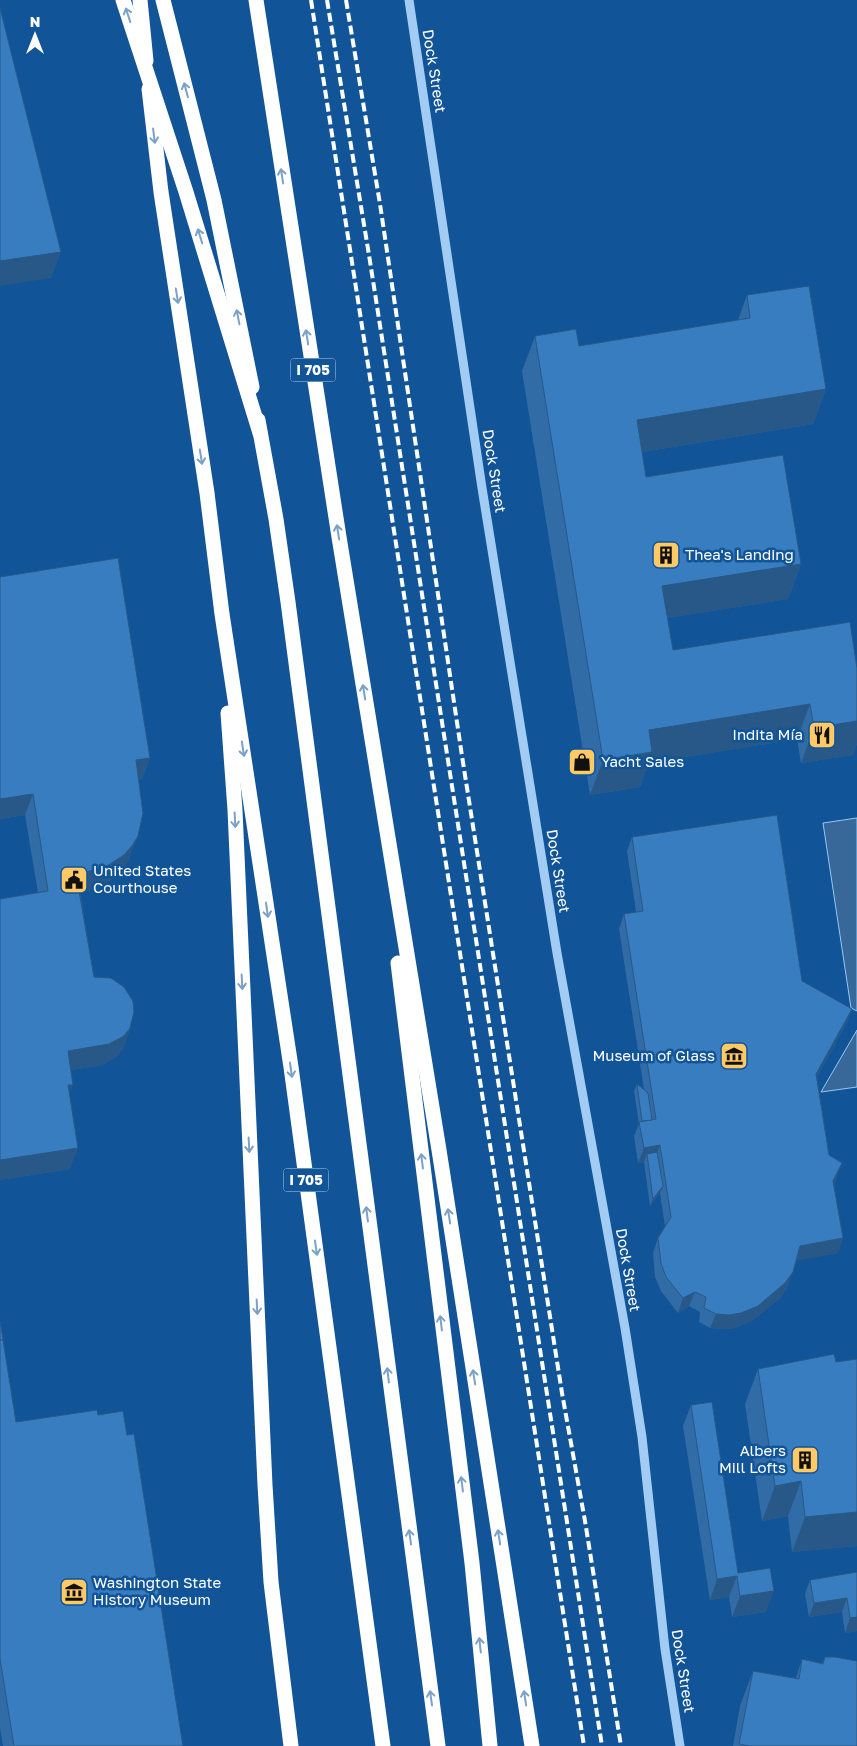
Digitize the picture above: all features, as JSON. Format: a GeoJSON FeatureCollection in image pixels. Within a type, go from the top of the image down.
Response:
{"type":"FeatureCollection","features":[{"type":"Feature","properties":{"kind":"highway"},"geometry":{"type":"LineString","coordinates":[[123,0],[186,192],[260,433]]}},
{"type":"Feature","properties":{"kind":"highway","name":"I 705"},"geometry":{"type":"LineString","coordinates":[[140,0],[161,192],[207,493],[222,614],[291,1067],[383,1746]]}},
{"type":"Feature","properties":{"kind":"highway"},"geometry":{"type":"LineString","coordinates":[[163,0],[214,200],[276,519],[438,1746]]}},
{"type":"Feature","properties":{"kind":"highway","name":"I 705"},"geometry":{"type":"LineString","coordinates":[[256,0],[371,740],[472,1563],[490,1746]]}},
{"type":"Feature","properties":{"kind":"highway"},"geometry":{"type":"LineString","coordinates":[[222,614],[235,820],[265,1485],[271,1582],[290,1746]]}},
{"type":"Feature","properties":{"kind":"highway"},"geometry":{"type":"LineString","coordinates":[[371,740],[439,1150],[532,1746]]}},
{"type":"Feature","properties":{"kind":"street","name":"Dock Street"},"geometry":{"type":"LineString","coordinates":[[409,0],[481,478],[557,953],[625,1328],[642,1437],[664,1649],[680,1746]]}},
{"type":"Feature","properties":{"kind":"water"},"geometry":{"type":"Polygon","coordinates":[[[857,818],[857,1011],[851,1008],[823,823],[857,818]]]}},
{"type":"Feature","properties":{"kind":"water"},"geometry":{"type":"Polygon","coordinates":[[[857,1030],[857,1087],[821,1092],[857,1030]]]}},
{"type":"Feature","properties":{"kind":"building"},"geometry":{"type":"Polygon","coordinates":[[[0,8],[61,252],[0,261],[0,8]]]}},
{"type":"Feature","properties":{"kind":"building","name":"Thea's Landing"},"geometry":{"type":"Polygon","coordinates":[[[809,286],[826,389],[637,420],[646,477],[783,455],[801,564],[662,586],[673,650],[850,622],[857,668],[857,721],[814,728],[810,704],[649,730],[652,752],[603,760],[535,336],[576,329],[579,346],[750,318],[747,295],[809,286]]]}},
{"type":"Feature","properties":{"kind":"building","name":"United States Courthouse"},"geometry":{"type":"Polygon","coordinates":[[[118,558],[150,758],[136,760],[143,813],[138,836],[124,855],[104,868],[76,874],[94,977],[111,978],[124,987],[133,1001],[134,1012],[130,1028],[124,1036],[109,1044],[68,1051],[73,1085],[68,1085],[78,1148],[0,1160],[0,899],[48,891],[33,794],[0,799],[0,577],[118,558]]]}},
{"type":"Feature","properties":{"kind":"building","name":"Museum of Glass"},"geometry":{"type":"Polygon","coordinates":[[[777,815],[802,981],[852,1009],[816,1074],[829,1155],[842,1163],[833,1181],[843,1238],[800,1246],[793,1272],[785,1283],[758,1306],[741,1313],[729,1315],[716,1314],[704,1308],[706,1297],[695,1292],[683,1298],[666,1277],[661,1263],[658,1238],[671,1217],[660,1145],[644,1148],[639,1122],[656,1119],[624,914],[643,911],[632,837],[777,815]]]}},
{"type":"Feature","properties":{"kind":"building"},"geometry":{"type":"Polygon","coordinates":[[[637,1084],[648,1093],[652,1120],[642,1121],[637,1084]]]}},
{"type":"Feature","properties":{"kind":"building"},"geometry":{"type":"Polygon","coordinates":[[[657,1152],[663,1186],[653,1199],[647,1154],[657,1152]]]}},
{"type":"Feature","properties":{"kind":"building"},"geometry":{"type":"Polygon","coordinates":[[[0,1321],[4,1345],[3,1340],[0,1340],[0,1321]]]}},
{"type":"Feature","properties":{"kind":"building","name":"Washington State History Museum"},"geometry":{"type":"Polygon","coordinates":[[[0,1340],[3,1340],[16,1422],[97,1410],[98,1415],[123,1411],[127,1435],[134,1434],[183,1746],[14,1746],[0,1659],[0,1340]]]}},
{"type":"Feature","properties":{"kind":"building","name":"Albers Mill Lofts"},"geometry":{"type":"Polygon","coordinates":[[[834,1354],[836,1362],[857,1359],[857,1512],[805,1517],[801,1481],[775,1486],[758,1369],[834,1354]]]}},
{"type":"Feature","properties":{"kind":"building"},"geometry":{"type":"Polygon","coordinates":[[[712,1402],[738,1573],[770,1568],[774,1591],[740,1596],[737,1576],[717,1579],[691,1405],[712,1402]]]}},
{"type":"Feature","properties":{"kind":"building"},"geometry":{"type":"Polygon","coordinates":[[[857,1572],[857,1617],[850,1618],[847,1598],[814,1603],[810,1580],[857,1572]]]}},
{"type":"Feature","properties":{"kind":"building"},"geometry":{"type":"Polygon","coordinates":[[[825,1657],[857,1661],[857,1746],[750,1746],[739,1744],[753,1671],[799,1679],[802,1659],[823,1664],[825,1657]]]}},
{"type":"Feature","properties":{"kind":"railway"},"geometry":{"type":"LineString","coordinates":[[311,0],[584,1746]]}},
{"type":"Feature","properties":{"kind":"railway"},"geometry":{"type":"LineString","coordinates":[[327,0],[369,255],[602,1746]]}},
{"type":"Feature","properties":{"kind":"railway"},"geometry":{"type":"LineString","coordinates":[[346,0],[380,204],[462,756],[562,1393],[585,1521],[621,1746]]}},
{"type":"Feature","properties":{"kind":"place","name":"Thea's Landing"},"geometry":{"type":"Point","coordinates":[666,555]}},
{"type":"Feature","properties":{"kind":"place","name":"Indita Mía"},"geometry":{"type":"Point","coordinates":[822,735]}},
{"type":"Feature","properties":{"kind":"place","name":"Yacht Sales"},"geometry":{"type":"Point","coordinates":[582,762]}},
{"type":"Feature","properties":{"kind":"place","name":"United States Courthouse"},"geometry":{"type":"Point","coordinates":[74,880]}},
{"type":"Feature","properties":{"kind":"place","name":"Museum of Glass"},"geometry":{"type":"Point","coordinates":[734,1056]}},
{"type":"Feature","properties":{"kind":"place","name":"Albers Mill Lofts"},"geometry":{"type":"Point","coordinates":[805,1460]}},
{"type":"Feature","properties":{"kind":"place","name":"Washington State History Museum"},"geometry":{"type":"Point","coordinates":[74,1592]}}]}
